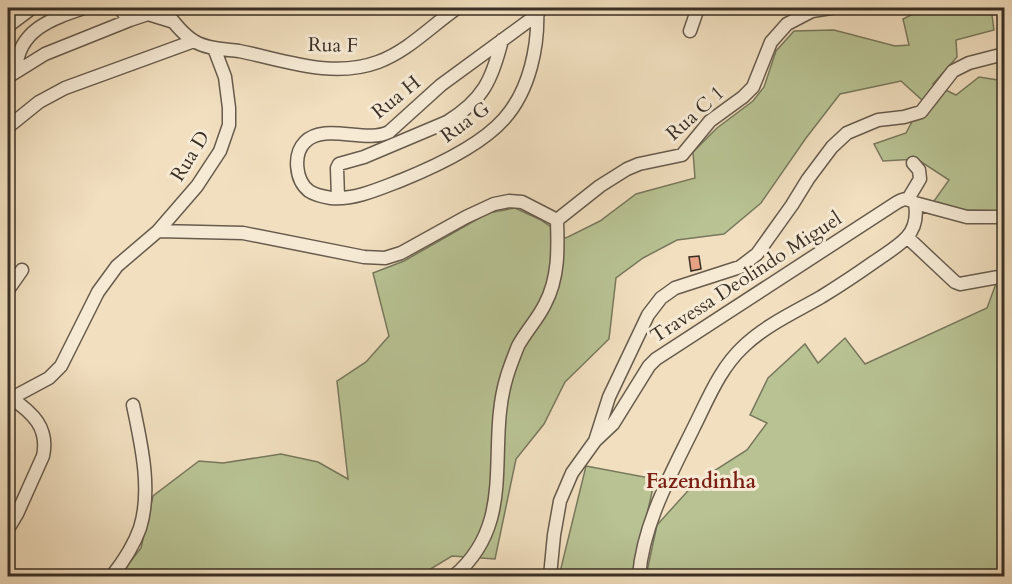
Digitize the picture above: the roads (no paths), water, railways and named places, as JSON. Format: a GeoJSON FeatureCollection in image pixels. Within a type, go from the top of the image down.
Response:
{"type":"FeatureCollection","features":[{"type":"Feature","properties":{"kind":"street"},"geometry":{"type":"LineString","coordinates":[[8,26],[32,8]]}},
{"type":"Feature","properties":{"kind":"street"},"geometry":{"type":"LineString","coordinates":[[12,73],[23,44],[33,32],[41,26],[84,8]]}},
{"type":"Feature","properties":{"kind":"street"},"geometry":{"type":"LineString","coordinates":[[119,8],[130,20]]}},
{"type":"Feature","properties":{"kind":"street"},"geometry":{"type":"LineString","coordinates":[[8,127],[39,102],[66,88],[194,41],[163,8]]}},
{"type":"Feature","properties":{"kind":"street","name":"Rua F"},"geometry":{"type":"LineString","coordinates":[[194,41],[214,48],[312,67],[357,68],[379,62],[400,52],[457,8]]}},
{"type":"Feature","properties":{"kind":"street"},"geometry":{"type":"LineString","coordinates":[[690,31],[699,8]]}},
{"type":"Feature","properties":{"kind":"street","name":"Rua C 1"},"geometry":{"type":"LineString","coordinates":[[558,219],[600,186],[627,169],[639,164],[682,155],[710,121],[753,87],[771,42],[787,24],[812,11],[831,8]]}},
{"type":"Feature","properties":{"kind":"street"},"geometry":{"type":"LineString","coordinates":[[12,73],[45,54],[130,20],[145,11],[174,22]]}},
{"type":"Feature","properties":{"kind":"street","name":"Rua H"},"geometry":{"type":"LineString","coordinates":[[338,198],[321,196],[310,191],[302,183],[297,163],[298,152],[306,141],[317,135],[379,136],[390,132],[441,85],[537,11]]}},
{"type":"Feature","properties":{"kind":"street","name":"Rua G"},"geometry":{"type":"LineString","coordinates":[[338,198],[366,193],[426,170],[458,152],[504,119],[522,90],[531,66],[537,11]]}},
{"type":"Feature","properties":{"kind":"street"},"geometry":{"type":"LineString","coordinates":[[338,198],[337,168],[339,164],[364,157],[460,115],[489,84],[502,40]]}},
{"type":"Feature","properties":{"kind":"street","name":"Rua D"},"geometry":{"type":"LineString","coordinates":[[9,399],[49,378],[61,366],[98,292],[117,266],[154,235],[197,186],[220,151],[226,136],[229,108],[225,77],[214,48]]}},
{"type":"Feature","properties":{"kind":"street"},"geometry":{"type":"LineString","coordinates":[[550,576],[560,501],[572,473],[595,441],[609,397],[648,315],[661,298],[675,288],[740,267],[757,255],[808,179],[832,147],[847,133],[878,120],[904,117],[921,112],[953,71],[969,63],[1005,54]]}},
{"type":"Feature","properties":{"kind":"street"},"geometry":{"type":"LineString","coordinates":[[639,576],[651,524],[668,481],[727,365],[744,346],[769,326],[854,276],[907,237],[914,227],[917,214],[912,201],[921,179],[913,163]]}},
{"type":"Feature","properties":{"kind":"street"},"geometry":{"type":"LineString","coordinates":[[154,235],[243,233],[364,257],[385,258],[401,254],[466,217],[494,204],[509,201],[522,202],[558,219],[555,278],[546,304],[519,345],[500,405],[494,506],[487,534],[478,552],[454,576]]}},
{"type":"Feature","properties":{"kind":"street"},"geometry":{"type":"LineString","coordinates":[[912,201],[967,217],[1005,217]]}},
{"type":"Feature","properties":{"kind":"street","name":"Travessa Deolindo Miguel"},"geometry":{"type":"LineString","coordinates":[[595,441],[613,424],[649,366],[656,359],[896,203],[912,201]]}},
{"type":"Feature","properties":{"kind":"street"},"geometry":{"type":"LineString","coordinates":[[907,237],[954,282],[960,284],[1005,276]]}},
{"type":"Feature","properties":{"kind":"street"},"geometry":{"type":"LineString","coordinates":[[8,290],[22,270]]}},
{"type":"Feature","properties":{"kind":"street"},"geometry":{"type":"LineString","coordinates":[[8,529],[43,456],[45,446],[45,436],[40,424],[20,404],[9,399]]}},
{"type":"Feature","properties":{"kind":"street"},"geometry":{"type":"LineString","coordinates":[[112,576],[123,562],[140,528],[145,499],[144,472],[133,405]]}},
{"type":"Feature","properties":{"kind":"district","name":"Fazendinha"},"geometry":{"type":"Point","coordinates":[701,481]}}]}
